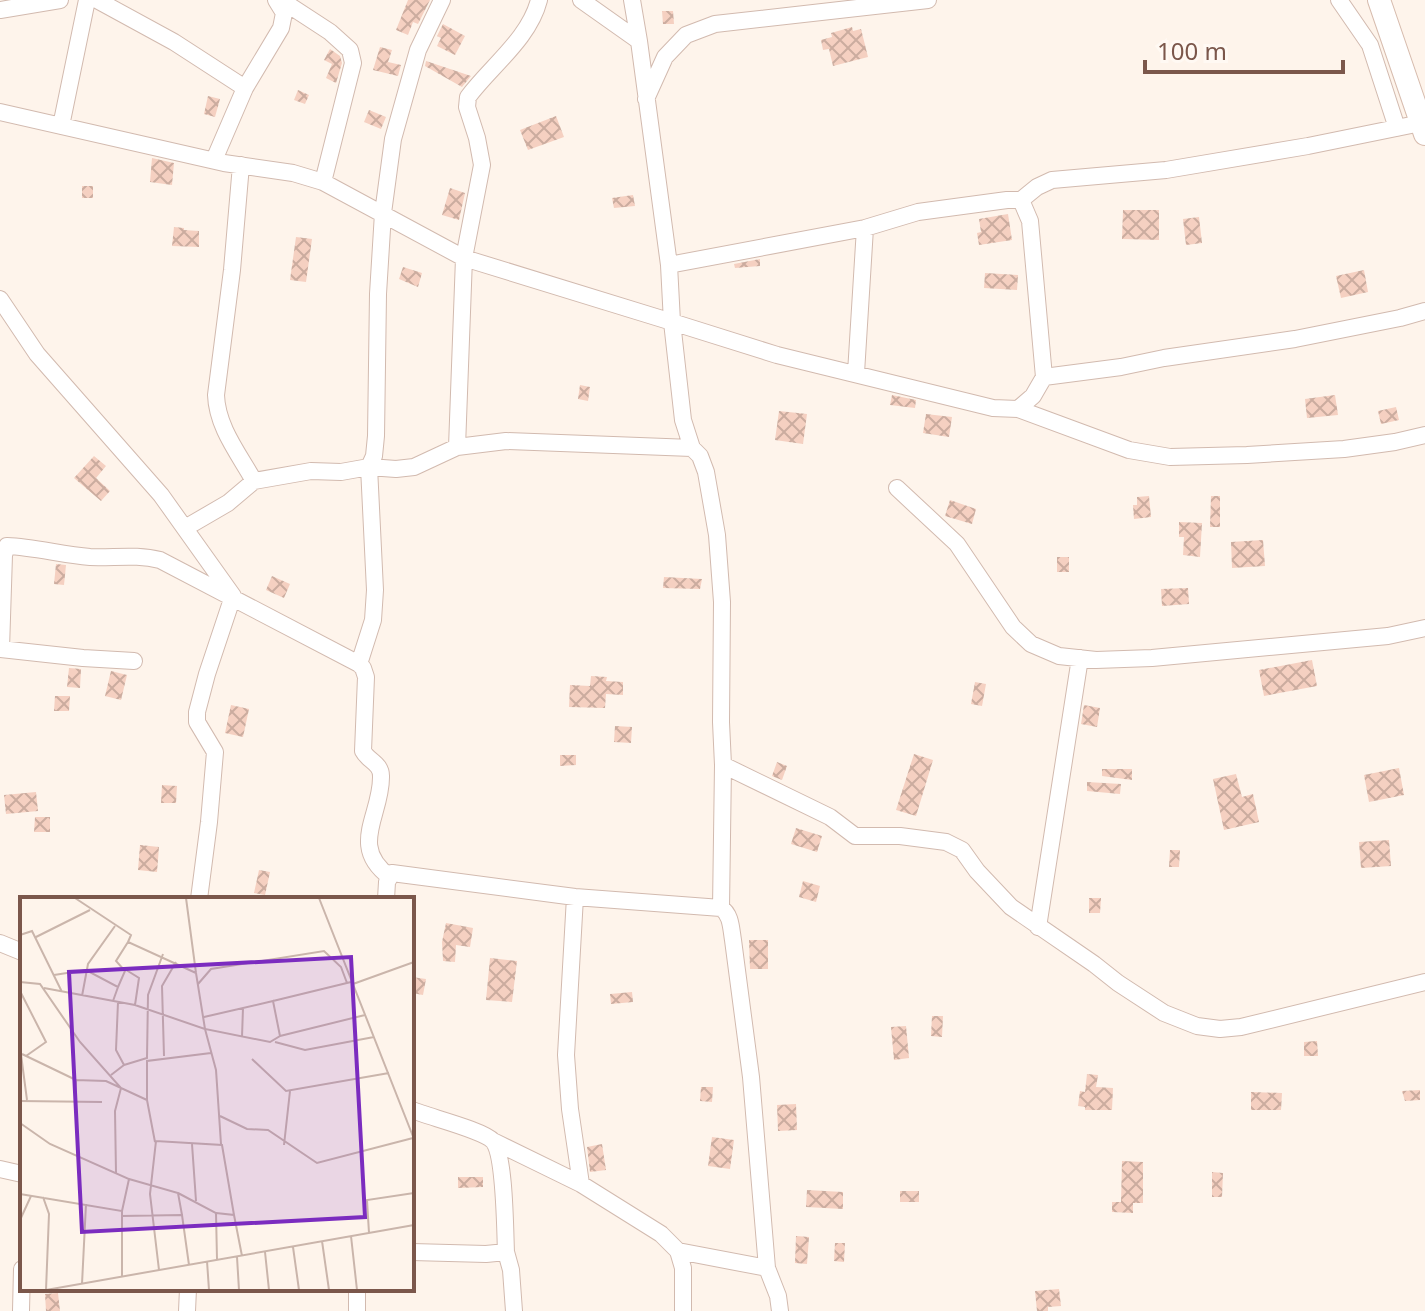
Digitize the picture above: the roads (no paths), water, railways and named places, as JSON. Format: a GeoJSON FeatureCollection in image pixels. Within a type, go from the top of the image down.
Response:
{"type":"FeatureCollection","features":[{"type":"Feature","properties":{"kind":"street"},"geometry":{"type":"LineString","coordinates":[[0,10],[60,0]]}},
{"type":"Feature","properties":{"kind":"street"},"geometry":{"type":"LineString","coordinates":[[61,126],[87,0]]}},
{"type":"Feature","properties":{"kind":"street"},"geometry":{"type":"LineString","coordinates":[[97,0],[174,42],[245,88]]}},
{"type":"Feature","properties":{"kind":"street"},"geometry":{"type":"LineString","coordinates":[[214,160],[245,88],[281,28],[284,13],[278,0]]}},
{"type":"Feature","properties":{"kind":"street"},"geometry":{"type":"LineString","coordinates":[[278,0],[330,32],[350,50],[353,63],[323,182]]}},
{"type":"Feature","properties":{"kind":"street"},"geometry":{"type":"LineString","coordinates":[[359,664],[373,620],[374,605],[375,565],[369,467],[374,456],[376,436],[378,294],[383,213],[400,111],[418,50],[442,0]]}},
{"type":"Feature","properties":{"kind":"street"},"geometry":{"type":"LineString","coordinates":[[457,447],[464,258],[482,165],[467,107],[468,97],[512,47],[530,22],[539,0]]}},
{"type":"Feature","properties":{"kind":"street"},"geometry":{"type":"LineString","coordinates":[[581,0],[639,41]]}},
{"type":"Feature","properties":{"kind":"street"},"geometry":{"type":"LineString","coordinates":[[632,0],[669,265],[683,420],[692,448],[700,456],[706,472],[717,535],[722,602],[721,908]]}},
{"type":"Feature","properties":{"kind":"street"},"geometry":{"type":"LineString","coordinates":[[646,99],[665,57],[686,35],[715,24],[928,0]]}},
{"type":"Feature","properties":{"kind":"street"},"geometry":{"type":"LineString","coordinates":[[1339,0],[1370,45],[1397,128]]}},
{"type":"Feature","properties":{"kind":"street"},"geometry":{"type":"LineString","coordinates":[[669,265],[865,228],[918,212],[1021,200],[1052,180],[1166,170],[1397,128],[1423,129],[1379,0]]}},
{"type":"Feature","properties":{"kind":"street"},"geometry":{"type":"LineString","coordinates":[[0,112],[214,160],[293,173],[323,182],[464,258],[777,355],[993,408],[1018,409],[1129,450],[1170,457],[1247,455],[1344,449],[1425,435]]}},
{"type":"Feature","properties":{"kind":"street"},"geometry":{"type":"LineString","coordinates":[[241,165],[216,395],[218,416],[254,481]]}},
{"type":"Feature","properties":{"kind":"street"},"geometry":{"type":"LineString","coordinates":[[1018,409],[1033,396],[1044,377],[1030,221],[1021,200]]}},
{"type":"Feature","properties":{"kind":"street"},"geometry":{"type":"LineString","coordinates":[[856,373],[865,228]]}},
{"type":"Feature","properties":{"kind":"street"},"geometry":{"type":"LineString","coordinates":[[0,299],[37,354],[161,495],[233,596]]}},
{"type":"Feature","properties":{"kind":"street"},"geometry":{"type":"LineString","coordinates":[[1044,377],[1295,339],[1425,311]]}},
{"type":"Feature","properties":{"kind":"street"},"geometry":{"type":"LineString","coordinates":[[185,528],[228,503],[254,481],[311,471],[414,467],[457,447],[506,441],[692,448]]}},
{"type":"Feature","properties":{"kind":"street"},"geometry":{"type":"LineString","coordinates":[[897,488],[957,544],[1013,627],[1031,644],[1059,656],[1096,660],[1152,658],[1388,636],[1425,628]]}},
{"type":"Feature","properties":{"kind":"street"},"geometry":{"type":"LineString","coordinates":[[134,661],[0,649],[3,543],[89,557],[147,556],[160,560],[359,664],[366,677],[363,751],[380,769],[381,776],[368,837],[370,855],[378,869],[390,877]]}},
{"type":"Feature","properties":{"kind":"street"},"geometry":{"type":"LineString","coordinates":[[199,897],[215,752],[197,722],[197,712],[233,596]]}},
{"type":"Feature","properties":{"kind":"street"},"geometry":{"type":"LineString","coordinates":[[1038,927],[1080,658]]}},
{"type":"Feature","properties":{"kind":"street"},"geometry":{"type":"LineString","coordinates":[[723,765],[830,817],[855,836],[900,836],[946,842],[962,850],[1011,907],[1164,1013],[1197,1026],[1220,1029],[1241,1027],[1425,982]]}},
{"type":"Feature","properties":{"kind":"street"},"geometry":{"type":"LineString","coordinates":[[386,897],[392,873],[575,897],[721,908],[725,911],[733,940],[751,1077],[767,1268],[778,1296],[780,1311]]}},
{"type":"Feature","properties":{"kind":"street"},"geometry":{"type":"LineString","coordinates":[[575,897],[566,1055],[581,1184]]}},
{"type":"Feature","properties":{"kind":"street"},"geometry":{"type":"LineString","coordinates":[[0,943],[20,951]]}},
{"type":"Feature","properties":{"kind":"street"},"geometry":{"type":"LineString","coordinates":[[414,1111],[476,1132],[581,1184],[661,1234],[678,1251],[683,1268],[683,1311]]}},
{"type":"Feature","properties":{"kind":"street"},"geometry":{"type":"LineString","coordinates":[[493,1141],[502,1176],[506,1252],[511,1270],[514,1311]]}},
{"type":"Feature","properties":{"kind":"street"},"geometry":{"type":"LineString","coordinates":[[0,1169],[20,1174]]}},
{"type":"Feature","properties":{"kind":"street"},"geometry":{"type":"LineString","coordinates":[[678,1251],[767,1268]]}},
{"type":"Feature","properties":{"kind":"street"},"geometry":{"type":"LineString","coordinates":[[414,1252],[506,1252]]}},
{"type":"Feature","properties":{"kind":"street"},"geometry":{"type":"LineString","coordinates":[[21,1291],[21,1311]]}},
{"type":"Feature","properties":{"kind":"street"},"geometry":{"type":"LineString","coordinates":[[187,1311],[188,1291]]}}]}
